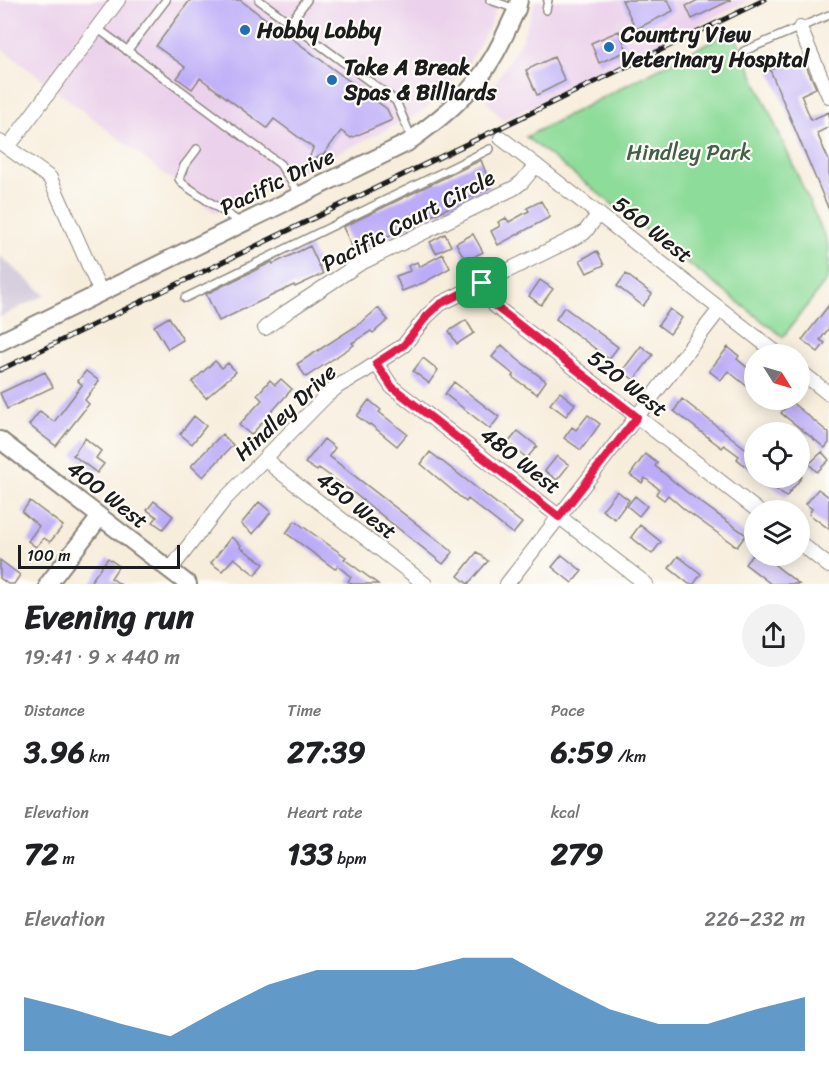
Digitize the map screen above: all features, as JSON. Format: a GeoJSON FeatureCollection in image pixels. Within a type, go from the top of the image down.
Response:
{"type":"FeatureCollection","features":[{"type":"Feature","properties":{"kind":"street"},"geometry":{"type":"LineString","coordinates":[[101,293],[50,178],[4,144],[118,0]]}},
{"type":"Feature","properties":{"kind":"street","name":"Pacific Drive"},"geometry":{"type":"LineString","coordinates":[[0,342],[412,139],[464,97],[481,76],[492,59],[518,4]]}},
{"type":"Feature","properties":{"kind":"street"},"geometry":{"type":"LineString","coordinates":[[800,28],[829,96]]}},
{"type":"Feature","properties":{"kind":"street","name":"560 West"},"geometry":{"type":"LineString","coordinates":[[501,138],[765,344]]}},
{"type":"Feature","properties":{"kind":"street","name":"Pacific Court Circle"},"geometry":{"type":"LineString","coordinates":[[266,328],[359,264],[514,188],[536,165]]}},
{"type":"Feature","properties":{"kind":"street","name":"Hindley Drive"},"geometry":{"type":"LineString","coordinates":[[170,570],[225,499],[338,386],[404,345],[427,316],[440,304],[585,233],[599,214]]}},
{"type":"Feature","properties":{"kind":"street","name":"520 West"},"geometry":{"type":"LineString","coordinates":[[482,283],[495,306],[744,500]]}},
{"type":"Feature","properties":{"kind":"street"},"geometry":{"type":"LineString","coordinates":[[507,584],[720,309]]}},
{"type":"Feature","properties":{"kind":"street","name":"480 West"},"geometry":{"type":"LineString","coordinates":[[376,363],[392,387],[646,584]]}},
{"type":"Feature","properties":{"kind":"street"},"geometry":{"type":"LineString","coordinates":[[810,377],[827,387]]}},
{"type":"Feature","properties":{"kind":"street","name":"400 West"},"geometry":{"type":"LineString","coordinates":[[0,440],[188,584]]}},
{"type":"Feature","properties":{"kind":"street","name":"450 West"},"geometry":{"type":"LineString","coordinates":[[266,458],[275,468],[425,584]]}},
{"type":"Feature","properties":{"kind":"street"},"geometry":{"type":"LineString","coordinates":[[48,584],[100,517]]}},
{"type":"Feature","properties":{"kind":"street"},"geometry":{"type":"LineString","coordinates":[[810,551],[829,566]]}},
{"type":"Feature","properties":{"kind":"lane"},"geometry":{"type":"LineString","coordinates":[[127,51],[166,0]]}},
{"type":"Feature","properties":{"kind":"lane"},"geometry":{"type":"LineString","coordinates":[[259,0],[396,100],[412,139]]}},
{"type":"Feature","properties":{"kind":"lane"},"geometry":{"type":"LineString","coordinates":[[290,23],[308,0]]}},
{"type":"Feature","properties":{"kind":"lane"},"geometry":{"type":"LineString","coordinates":[[490,0],[518,4]]}},
{"type":"Feature","properties":{"kind":"lane"},"geometry":{"type":"LineString","coordinates":[[546,10],[548,0]]}},
{"type":"Feature","properties":{"kind":"lane"},"geometry":{"type":"LineString","coordinates":[[744,51],[829,15]]}},
{"type":"Feature","properties":{"kind":"lane"},"geometry":{"type":"LineString","coordinates":[[97,28],[280,164],[300,195]]}},
{"type":"Feature","properties":{"kind":"lane"},"geometry":{"type":"LineString","coordinates":[[197,148],[178,179],[241,224]]}},
{"type":"Feature","properties":{"kind":"lane"},"geometry":{"type":"LineString","coordinates":[[185,298],[490,149]]}},
{"type":"Feature","properties":{"kind":"shaded area"},"geometry":{"type":"Polygon","coordinates":[[[0,0],[499,0],[489,28],[469,62],[448,88],[420,113],[215,213],[0,47],[0,0]]]}},
{"type":"Feature","properties":{"kind":"shaded area"},"geometry":{"type":"Polygon","coordinates":[[[536,0],[750,0],[503,120],[487,102],[487,96],[522,39],[536,0]]]}},
{"type":"Feature","properties":{"kind":"shaded area"},"geometry":{"type":"Polygon","coordinates":[[[0,256],[45,295],[0,317],[0,256]]]}},
{"type":"Feature","properties":{"kind":"green space","name":"Hindley Park"},"geometry":{"type":"Polygon","coordinates":[[[733,30],[829,246],[829,277],[783,337],[526,137],[733,30]]]}},
{"type":"Feature","properties":{"kind":"building"},"geometry":{"type":"Polygon","coordinates":[[[190,0],[240,0],[387,109],[392,120],[351,138],[341,131],[324,154],[308,162],[313,148],[274,119],[267,128],[200,78],[192,89],[177,78],[185,67],[156,46],[190,0]]]}},
{"type":"Feature","properties":{"kind":"building"},"geometry":{"type":"Polygon","coordinates":[[[622,0],[668,0],[673,11],[636,29],[622,0]]]}},
{"type":"Feature","properties":{"kind":"building"},"geometry":{"type":"Polygon","coordinates":[[[698,0],[731,0],[692,19],[686,6],[698,0]]]}},
{"type":"Feature","properties":{"kind":"building","name":"Country View Veterinary Hospital"},"geometry":{"type":"Polygon","coordinates":[[[619,31],[627,51],[599,63],[591,43],[619,31]]]}},
{"type":"Feature","properties":{"kind":"building"},"geometry":{"type":"Polygon","coordinates":[[[554,57],[565,81],[537,95],[526,70],[554,57]]]}},
{"type":"Feature","properties":{"kind":"building"},"geometry":{"type":"Polygon","coordinates":[[[803,59],[816,88],[801,95],[811,120],[829,112],[829,127],[817,133],[829,161],[829,210],[770,70],[803,59]]]}},
{"type":"Feature","properties":{"kind":"building"},"geometry":{"type":"Polygon","coordinates":[[[481,160],[491,187],[355,253],[343,227],[481,160]]]}},
{"type":"Feature","properties":{"kind":"building"},"geometry":{"type":"Polygon","coordinates":[[[541,201],[550,217],[498,245],[491,231],[500,226],[498,222],[506,218],[509,222],[529,211],[527,208],[541,201]]]}},
{"type":"Feature","properties":{"kind":"building"},"geometry":{"type":"Polygon","coordinates":[[[445,234],[451,246],[436,253],[430,242],[445,234]]]}},
{"type":"Feature","properties":{"kind":"building"},"geometry":{"type":"Polygon","coordinates":[[[473,234],[483,252],[466,261],[456,243],[473,234]]]}},
{"type":"Feature","properties":{"kind":"building"},"geometry":{"type":"Polygon","coordinates":[[[310,246],[323,274],[295,287],[294,285],[219,321],[206,294],[310,246]]]}},
{"type":"Feature","properties":{"kind":"building"},"geometry":{"type":"Polygon","coordinates":[[[597,251],[604,265],[587,273],[580,260],[597,251]]]}},
{"type":"Feature","properties":{"kind":"building"},"geometry":{"type":"Polygon","coordinates":[[[443,254],[450,268],[425,282],[402,291],[396,276],[410,271],[408,266],[417,262],[419,267],[443,254]]]}},
{"type":"Feature","properties":{"kind":"building"},"geometry":{"type":"Polygon","coordinates":[[[626,274],[652,294],[643,306],[617,286],[626,274]]]}},
{"type":"Feature","properties":{"kind":"building"},"geometry":{"type":"Polygon","coordinates":[[[540,280],[553,289],[541,305],[529,296],[540,280]]]}},
{"type":"Feature","properties":{"kind":"building"},"geometry":{"type":"Polygon","coordinates":[[[829,305],[829,328],[820,340],[825,343],[818,352],[802,340],[829,305]]]}},
{"type":"Feature","properties":{"kind":"building"},"geometry":{"type":"Polygon","coordinates":[[[564,307],[618,347],[609,359],[556,319],[564,307]]]}},
{"type":"Feature","properties":{"kind":"building"},"geometry":{"type":"Polygon","coordinates":[[[378,308],[388,320],[373,333],[371,331],[352,343],[354,345],[306,377],[297,364],[361,323],[378,308]]]}},
{"type":"Feature","properties":{"kind":"building"},"geometry":{"type":"Polygon","coordinates":[[[670,309],[682,318],[670,334],[658,325],[670,309]]]}},
{"type":"Feature","properties":{"kind":"building"},"geometry":{"type":"Polygon","coordinates":[[[169,317],[183,340],[168,349],[154,326],[169,317]]]}},
{"type":"Feature","properties":{"kind":"building"},"geometry":{"type":"Polygon","coordinates":[[[466,320],[474,333],[457,344],[449,331],[466,320]]]}},
{"type":"Feature","properties":{"kind":"building"},"geometry":{"type":"Polygon","coordinates":[[[502,345],[546,381],[537,394],[512,377],[514,375],[492,357],[502,345]]]}},
{"type":"Feature","properties":{"kind":"building"},"geometry":{"type":"Polygon","coordinates":[[[641,346],[653,355],[634,380],[622,371],[641,346]]]}},
{"type":"Feature","properties":{"kind":"building"},"geometry":{"type":"Polygon","coordinates":[[[728,347],[739,356],[737,359],[744,365],[744,384],[728,371],[721,380],[709,371],[728,347]]]}},
{"type":"Feature","properties":{"kind":"building"},"geometry":{"type":"Polygon","coordinates":[[[423,358],[438,370],[429,383],[413,371],[423,358]]]}},
{"type":"Feature","properties":{"kind":"building"},"geometry":{"type":"Polygon","coordinates":[[[215,361],[222,368],[228,363],[236,372],[206,398],[192,382],[215,361]]]}},
{"type":"Feature","properties":{"kind":"building"},"geometry":{"type":"Polygon","coordinates":[[[86,371],[99,381],[85,400],[89,404],[56,446],[29,425],[40,411],[54,422],[82,385],[78,381],[86,371]]]}},
{"type":"Feature","properties":{"kind":"building"},"geometry":{"type":"Polygon","coordinates":[[[45,372],[53,387],[7,409],[0,393],[45,372]]]}},
{"type":"Feature","properties":{"kind":"building"},"geometry":{"type":"Polygon","coordinates":[[[281,379],[292,389],[251,435],[239,425],[262,400],[257,395],[270,380],[275,385],[281,379]]]}},
{"type":"Feature","properties":{"kind":"building"},"geometry":{"type":"Polygon","coordinates":[[[454,382],[499,417],[490,429],[445,394],[454,382]]]}},
{"type":"Feature","properties":{"kind":"building"},"geometry":{"type":"Polygon","coordinates":[[[560,392],[575,404],[566,416],[550,404],[560,392]]]}},
{"type":"Feature","properties":{"kind":"building"},"geometry":{"type":"Polygon","coordinates":[[[682,399],[744,447],[744,465],[737,459],[739,456],[724,445],[722,448],[674,411],[682,399]]]}},
{"type":"Feature","properties":{"kind":"building"},"geometry":{"type":"Polygon","coordinates":[[[369,400],[381,410],[379,412],[407,434],[397,446],[357,416],[369,400]]]}},
{"type":"Feature","properties":{"kind":"building"},"geometry":{"type":"Polygon","coordinates":[[[783,410],[801,410],[829,433],[829,443],[825,448],[810,436],[810,422],[792,422],[781,413],[783,410]]]}},
{"type":"Feature","properties":{"kind":"building"},"geometry":{"type":"Polygon","coordinates":[[[588,415],[600,424],[581,450],[564,438],[572,427],[576,430],[588,415]]]}},
{"type":"Feature","properties":{"kind":"building"},"geometry":{"type":"Polygon","coordinates":[[[194,416],[206,426],[192,444],[180,434],[194,416]]]}},
{"type":"Feature","properties":{"kind":"building"},"geometry":{"type":"Polygon","coordinates":[[[518,431],[537,446],[527,458],[508,443],[518,431]]]}},
{"type":"Feature","properties":{"kind":"building"},"geometry":{"type":"Polygon","coordinates":[[[222,434],[233,445],[203,477],[191,466],[222,434]]]}},
{"type":"Feature","properties":{"kind":"building"},"geometry":{"type":"Polygon","coordinates":[[[85,438],[101,451],[96,458],[104,464],[97,473],[73,455],[85,438]]]}},
{"type":"Feature","properties":{"kind":"building"},"geometry":{"type":"Polygon","coordinates":[[[324,439],[335,448],[329,456],[453,552],[443,564],[355,494],[319,468],[317,471],[305,463],[324,439]]]}},
{"type":"Feature","properties":{"kind":"building"},"geometry":{"type":"Polygon","coordinates":[[[430,452],[522,523],[513,534],[468,499],[466,502],[421,464],[430,452]]]}},
{"type":"Feature","properties":{"kind":"building"},"geometry":{"type":"Polygon","coordinates":[[[822,452],[829,460],[817,472],[810,463],[822,452]]]}},
{"type":"Feature","properties":{"kind":"building"},"geometry":{"type":"Polygon","coordinates":[[[645,454],[657,463],[655,466],[688,493],[744,534],[744,538],[737,547],[668,495],[664,500],[656,494],[659,489],[645,478],[642,483],[630,475],[645,454]]]}},
{"type":"Feature","properties":{"kind":"building"},"geometry":{"type":"Polygon","coordinates":[[[557,456],[569,465],[557,480],[545,471],[557,456]]]}},
{"type":"Feature","properties":{"kind":"building"},"geometry":{"type":"Polygon","coordinates":[[[774,488],[793,488],[786,497],[774,488]]]}},
{"type":"Feature","properties":{"kind":"building"},"geometry":{"type":"Polygon","coordinates":[[[818,489],[829,497],[829,529],[810,515],[812,509],[809,500],[818,489]]]}},
{"type":"Feature","properties":{"kind":"building"},"geometry":{"type":"Polygon","coordinates":[[[617,491],[629,500],[615,519],[602,510],[617,491]]]}},
{"type":"Feature","properties":{"kind":"building"},"geometry":{"type":"Polygon","coordinates":[[[635,496],[647,506],[639,516],[627,506],[635,496]]]}},
{"type":"Feature","properties":{"kind":"building"},"geometry":{"type":"Polygon","coordinates":[[[30,501],[63,526],[50,542],[44,538],[36,547],[28,541],[39,526],[22,512],[30,501]]]}},
{"type":"Feature","properties":{"kind":"building"},"geometry":{"type":"Polygon","coordinates":[[[154,501],[173,516],[163,529],[153,522],[157,517],[147,510],[154,501]]]}},
{"type":"Feature","properties":{"kind":"building"},"geometry":{"type":"Polygon","coordinates":[[[259,502],[271,512],[253,534],[241,524],[259,502]]]}},
{"type":"Feature","properties":{"kind":"building"},"geometry":{"type":"Polygon","coordinates":[[[295,521],[346,557],[344,559],[378,584],[352,584],[348,581],[351,577],[338,566],[335,569],[286,533],[295,521]]]}},
{"type":"Feature","properties":{"kind":"building"},"geometry":{"type":"Polygon","coordinates":[[[640,525],[661,542],[652,554],[631,537],[640,525]]]}},
{"type":"Feature","properties":{"kind":"building"},"geometry":{"type":"Polygon","coordinates":[[[231,537],[241,545],[240,547],[264,564],[255,575],[234,558],[222,571],[211,563],[231,537]]]}},
{"type":"Feature","properties":{"kind":"building"},"geometry":{"type":"Polygon","coordinates":[[[477,552],[488,561],[468,584],[458,576],[477,552]]]}},
{"type":"Feature","properties":{"kind":"building"},"geometry":{"type":"Polygon","coordinates":[[[562,555],[582,571],[572,583],[552,567],[562,555]]]}},
{"type":"Feature","properties":{"kind":"building"},"geometry":{"type":"Polygon","coordinates":[[[678,556],[701,574],[694,584],[689,584],[669,568],[678,556]]]}},
{"type":"Feature","properties":{"kind":"building"},"geometry":{"type":"Polygon","coordinates":[[[108,558],[119,566],[111,578],[120,584],[89,584],[108,558]]]}},
{"type":"Feature","properties":{"kind":"building"},"geometry":{"type":"Polygon","coordinates":[[[0,560],[20,575],[14,584],[8,584],[0,578],[0,560]]]}},
{"type":"Feature","properties":{"kind":"building"},"geometry":{"type":"Polygon","coordinates":[[[748,566],[776,566],[799,584],[771,584],[748,566]]]}},
{"type":"Feature","properties":{"kind":"railway"},"geometry":{"type":"LineString","coordinates":[[0,370],[764,0]]}},
{"type":"Feature","properties":{"kind":"place","name":"Hobby Lobby"},"geometry":{"type":"Point","coordinates":[245,30]}},
{"type":"Feature","properties":{"kind":"place","name":"Country View Veterinary Hospital"},"geometry":{"type":"Point","coordinates":[609,47]}},
{"type":"Feature","properties":{"kind":"place","name":"Take A Break Spas & Billiards"},"geometry":{"type":"Point","coordinates":[332,80]}},
{"type":"Feature","properties":{"kind":"route"},"geometry":{"type":"LineString","coordinates":[[482,283],[495,306],[637,417],[559,517],[392,387],[376,363],[404,345],[427,316],[440,304],[482,283]]}}]}
